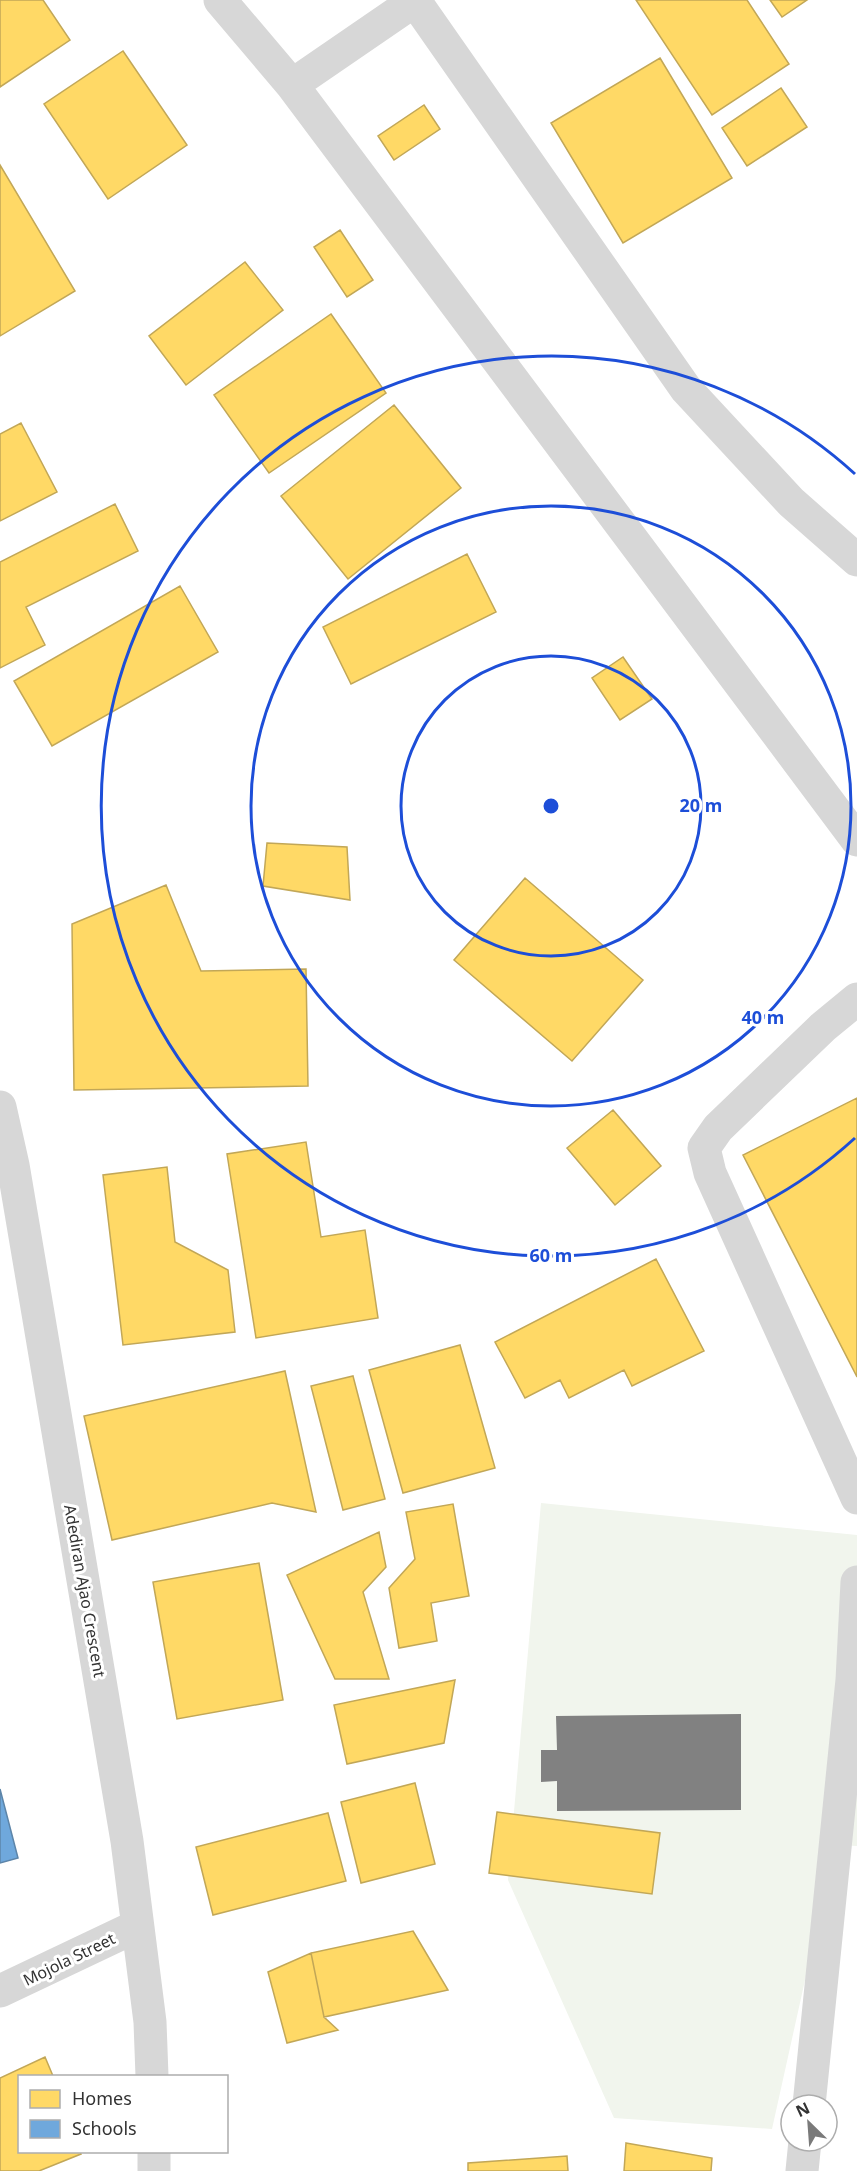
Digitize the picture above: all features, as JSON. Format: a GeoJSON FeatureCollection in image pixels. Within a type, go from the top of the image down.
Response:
{"type":"FeatureCollection","features":[{"type":"Feature","properties":{"kind":"street"},"geometry":{"type":"LineString","coordinates":[[220,0],[292,85],[857,840]]}},
{"type":"Feature","properties":{"kind":"street"},"geometry":{"type":"LineString","coordinates":[[292,85],[415,0],[686,389],[791,502],[857,560]]}},
{"type":"Feature","properties":{"kind":"street"},"geometry":{"type":"LineString","coordinates":[[857,999],[823,1027],[718,1128],[704,1148],[710,1173],[857,1498]]}},
{"type":"Feature","properties":{"kind":"street","name":"Adediran Ajao Crescent"},"geometry":{"type":"LineString","coordinates":[[0,1107],[13,1165],[123,1818],[150,2022],[152,2075]]}},
{"type":"Feature","properties":{"kind":"street"},"geometry":{"type":"LineString","coordinates":[[810,2093],[852,1680],[857,1582]]}},
{"type":"Feature","properties":{"kind":"street","name":"Mojola Street"},"geometry":{"type":"LineString","coordinates":[[0,1991],[137,1926]]}},
{"type":"Feature","properties":{"kind":"street"},"geometry":{"type":"LineString","coordinates":[[154,2153],[154,2171]]}},
{"type":"Feature","properties":{"kind":"street"},"geometry":{"type":"LineString","coordinates":[[802,2171],[804,2153]]}},
{"type":"Feature","properties":{"kind":"shaded area"},"geometry":{"type":"Polygon","coordinates":[[[541,1503],[857,1535],[857,1846],[835,1845],[772,2129],[614,2118],[508,1880],[541,1503]]]}},
{"type":"Feature","properties":{"kind":"building: Homes"},"geometry":{"type":"Polygon","coordinates":[[[0,0],[43,0],[70,40],[0,87],[0,0]]]}},
{"type":"Feature","properties":{"kind":"building: Homes"},"geometry":{"type":"Polygon","coordinates":[[[636,0],[747,0],[789,64],[712,115],[636,0]]]}},
{"type":"Feature","properties":{"kind":"building: Homes"},"geometry":{"type":"Polygon","coordinates":[[[770,0],[807,0],[782,17],[770,0]]]}},
{"type":"Feature","properties":{"kind":"building: Homes"},"geometry":{"type":"Polygon","coordinates":[[[123,51],[187,145],[108,199],[44,104],[123,51]]]}},
{"type":"Feature","properties":{"kind":"building: Homes"},"geometry":{"type":"Polygon","coordinates":[[[660,58],[732,178],[623,243],[551,123],[660,58]]]}},
{"type":"Feature","properties":{"kind":"building: Homes"},"geometry":{"type":"Polygon","coordinates":[[[781,88],[807,127],[747,166],[722,128],[781,88]]]}},
{"type":"Feature","properties":{"kind":"building: Homes"},"geometry":{"type":"Polygon","coordinates":[[[424,105],[440,129],[394,160],[378,136],[424,105]]]}},
{"type":"Feature","properties":{"kind":"building: Homes"},"geometry":{"type":"Polygon","coordinates":[[[0,165],[75,291],[0,336],[0,165]]]}},
{"type":"Feature","properties":{"kind":"building: Homes"},"geometry":{"type":"Polygon","coordinates":[[[340,230],[373,280],[347,297],[314,247],[340,230]]]}},
{"type":"Feature","properties":{"kind":"building: Homes"},"geometry":{"type":"Polygon","coordinates":[[[245,262],[283,310],[186,385],[149,336],[245,262]]]}},
{"type":"Feature","properties":{"kind":"building: Homes"},"geometry":{"type":"Polygon","coordinates":[[[331,314],[386,393],[269,473],[214,395],[331,314]]]}},
{"type":"Feature","properties":{"kind":"building: Homes"},"geometry":{"type":"Polygon","coordinates":[[[394,405],[461,488],[348,579],[281,496],[394,405]]]}},
{"type":"Feature","properties":{"kind":"building: Homes"},"geometry":{"type":"Polygon","coordinates":[[[21,423],[57,492],[0,521],[0,434],[21,423]]]}},
{"type":"Feature","properties":{"kind":"building: Homes"},"geometry":{"type":"Polygon","coordinates":[[[115,504],[138,551],[26,607],[45,645],[0,668],[0,562],[115,504]]]}},
{"type":"Feature","properties":{"kind":"building: Homes"},"geometry":{"type":"Polygon","coordinates":[[[467,554],[496,612],[351,684],[323,627],[467,554]]]}},
{"type":"Feature","properties":{"kind":"building: Homes"},"geometry":{"type":"Polygon","coordinates":[[[180,586],[218,652],[52,746],[14,681],[180,586]]]}},
{"type":"Feature","properties":{"kind":"building: Homes"},"geometry":{"type":"Polygon","coordinates":[[[623,657],[652,699],[620,720],[592,678],[623,657]]]}},
{"type":"Feature","properties":{"kind":"building: Homes"},"geometry":{"type":"Polygon","coordinates":[[[267,843],[347,847],[350,900],[263,886],[267,843]]]}},
{"type":"Feature","properties":{"kind":"building: Homes"},"geometry":{"type":"Polygon","coordinates":[[[525,878],[643,980],[572,1061],[454,960],[525,878]]]}},
{"type":"Feature","properties":{"kind":"building: Homes"},"geometry":{"type":"Polygon","coordinates":[[[166,885],[201,971],[306,969],[308,1086],[74,1090],[72,924],[166,885]]]}},
{"type":"Feature","properties":{"kind":"building: Homes"},"geometry":{"type":"Polygon","coordinates":[[[857,1098],[857,1377],[743,1155],[857,1098]]]}},
{"type":"Feature","properties":{"kind":"building: Homes"},"geometry":{"type":"Polygon","coordinates":[[[613,1110],[661,1166],[615,1205],[567,1148],[613,1110]]]}},
{"type":"Feature","properties":{"kind":"building: Homes"},"geometry":{"type":"Polygon","coordinates":[[[306,1142],[321,1237],[365,1230],[378,1318],[256,1338],[227,1154],[306,1142]]]}},
{"type":"Feature","properties":{"kind":"building: Homes"},"geometry":{"type":"Polygon","coordinates":[[[167,1167],[175,1242],[228,1270],[235,1332],[123,1345],[103,1175],[167,1167]]]}},
{"type":"Feature","properties":{"kind":"building: Homes"},"geometry":{"type":"Polygon","coordinates":[[[656,1259],[704,1351],[632,1386],[624,1370],[569,1398],[560,1380],[525,1398],[495,1342],[656,1259]]]}},
{"type":"Feature","properties":{"kind":"building: Homes"},"geometry":{"type":"Polygon","coordinates":[[[460,1345],[495,1468],[403,1493],[369,1370],[460,1345]]]}},
{"type":"Feature","properties":{"kind":"building: Homes"},"geometry":{"type":"Polygon","coordinates":[[[285,1371],[316,1512],[272,1503],[112,1540],[84,1416],[285,1371]]]}},
{"type":"Feature","properties":{"kind":"building: Homes"},"geometry":{"type":"Polygon","coordinates":[[[353,1376],[385,1499],[343,1510],[311,1386],[353,1376]]]}},
{"type":"Feature","properties":{"kind":"building: Homes"},"geometry":{"type":"Polygon","coordinates":[[[453,1504],[469,1596],[431,1603],[437,1641],[399,1648],[389,1588],[415,1559],[406,1512],[453,1504]]]}},
{"type":"Feature","properties":{"kind":"building: Homes"},"geometry":{"type":"Polygon","coordinates":[[[379,1532],[386,1567],[363,1592],[389,1679],[335,1679],[287,1575],[379,1532]]]}},
{"type":"Feature","properties":{"kind":"building: Homes"},"geometry":{"type":"Polygon","coordinates":[[[259,1563],[283,1700],[177,1719],[153,1582],[259,1563]]]}},
{"type":"Feature","properties":{"kind":"building: Homes"},"geometry":{"type":"Polygon","coordinates":[[[455,1680],[444,1743],[347,1764],[334,1705],[455,1680]]]}},
{"type":"Feature","properties":{"kind":"building: Homes"},"geometry":{"type":"Polygon","coordinates":[[[415,1783],[435,1864],[361,1883],[341,1802],[415,1783]]]}},
{"type":"Feature","properties":{"kind":"building: Homes"},"geometry":{"type":"Polygon","coordinates":[[[497,1812],[660,1833],[652,1894],[489,1873],[497,1812]]]}},
{"type":"Feature","properties":{"kind":"building: Homes"},"geometry":{"type":"Polygon","coordinates":[[[328,1813],[346,1881],[213,1915],[196,1847],[328,1813]]]}},
{"type":"Feature","properties":{"kind":"building: Homes"},"geometry":{"type":"Polygon","coordinates":[[[413,1931],[448,1990],[324,2017],[311,1953],[413,1931]]]}},
{"type":"Feature","properties":{"kind":"building: Homes"},"geometry":{"type":"Polygon","coordinates":[[[311,1953],[324,2017],[338,2030],[287,2043],[268,1972],[311,1953]]]}},
{"type":"Feature","properties":{"kind":"building: Homes"},"geometry":{"type":"Polygon","coordinates":[[[45,2057],[53,2075],[18,2075],[18,2153],[81,2154],[39,2171],[0,2171],[0,2078],[45,2057]]]}},
{"type":"Feature","properties":{"kind":"building: Homes"},"geometry":{"type":"Polygon","coordinates":[[[626,2143],[712,2158],[711,2171],[624,2171],[626,2143]]]}},
{"type":"Feature","properties":{"kind":"building: Homes"},"geometry":{"type":"Polygon","coordinates":[[[567,2156],[568,2171],[468,2171],[468,2163],[567,2156]]]}},
{"type":"Feature","properties":{"kind":"building: Schools"},"geometry":{"type":"Polygon","coordinates":[[[0,1789],[18,1858],[0,1863],[0,1789]]]}},
{"type":"Feature","properties":{"kind":"building: Other"},"geometry":{"type":"Polygon","coordinates":[[[741,1714],[741,1810],[557,1811],[557,1781],[541,1782],[541,1750],[557,1750],[556,1716],[741,1714]]]}}]}
